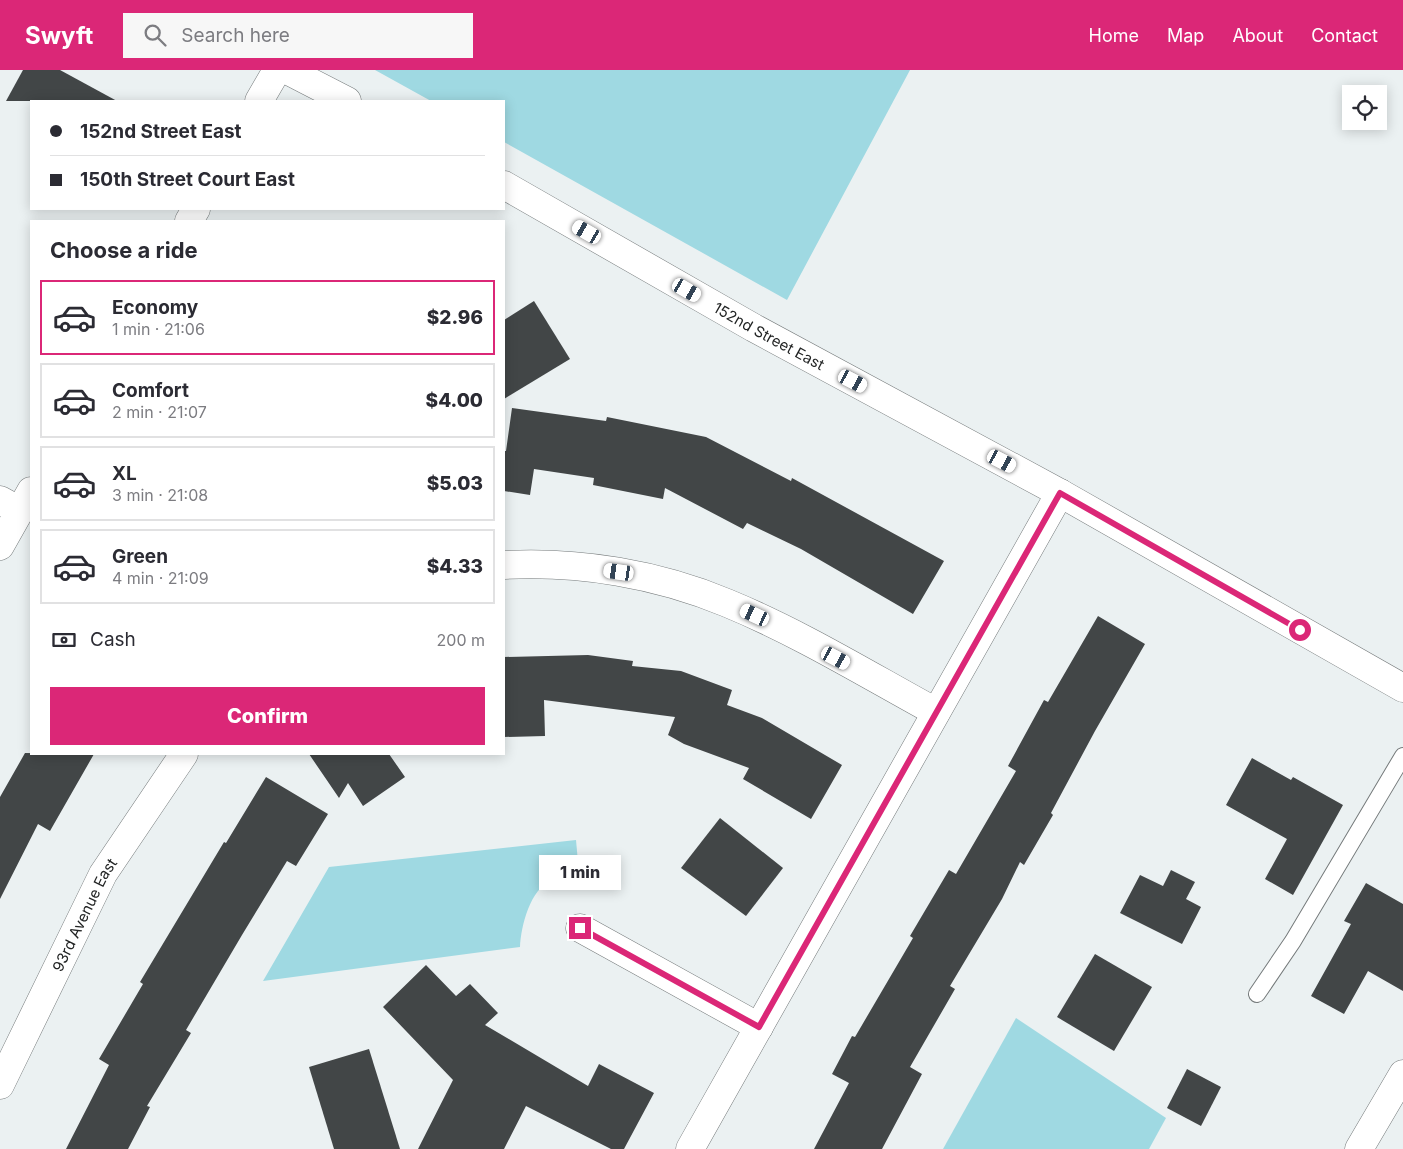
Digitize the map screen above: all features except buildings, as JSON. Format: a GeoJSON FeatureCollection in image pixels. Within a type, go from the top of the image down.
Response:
{"type":"FeatureCollection","features":[{"type":"Feature","properties":{"kind":"street"},"geometry":{"type":"LineString","coordinates":[[260,100],[277,70]]}},
{"type":"Feature","properties":{"kind":"street"},"geometry":{"type":"LineString","coordinates":[[287,70],[345,100]]}},
{"type":"Feature","properties":{"kind":"street","name":"152nd Street East"},"geometry":{"type":"LineString","coordinates":[[505,186],[754,328],[1060,493],[1403,688]]}},
{"type":"Feature","properties":{"kind":"street"},"geometry":{"type":"LineString","coordinates":[[690,1149],[1060,493]]}},
{"type":"Feature","properties":{"kind":"street"},"geometry":{"type":"LineString","coordinates":[[0,546],[17,501]]}},
{"type":"Feature","properties":{"kind":"street"},"geometry":{"type":"LineString","coordinates":[[505,564],[531,563],[584,567],[636,575],[682,586],[727,602],[769,622],[936,712]]}},
{"type":"Feature","properties":{"kind":"street","name":"93rd Avenue East"},"geometry":{"type":"LineString","coordinates":[[0,1085],[103,874],[183,755]]}},
{"type":"Feature","properties":{"kind":"street"},"geometry":{"type":"LineString","coordinates":[[580,928],[759,1027]]}},
{"type":"Feature","properties":{"kind":"street"},"geometry":{"type":"LineString","coordinates":[[1359,1149],[1403,1074]]}},
{"type":"Feature","properties":{"kind":"lane"},"geometry":{"type":"LineString","coordinates":[[1257,994],[1293,941],[1403,756]]}},
{"type":"Feature","properties":{"kind":"shaded area"},"geometry":{"type":"Polygon","coordinates":[[[375,70],[910,70],[787,300],[505,143],[505,100],[429,100],[375,70]]]}},
{"type":"Feature","properties":{"kind":"shaded area"},"geometry":{"type":"Polygon","coordinates":[[[576,840],[579,873],[552,880],[538,891],[528,909],[522,929],[520,947],[263,981],[329,867],[576,840]]]}},
{"type":"Feature","properties":{"kind":"shaded area"},"geometry":{"type":"Polygon","coordinates":[[[1016,1018],[1166,1118],[1149,1149],[943,1149],[1016,1018]]]}},
{"type":"Feature","properties":{"kind":"route"},"geometry":{"type":"LineString","coordinates":[[580,928],[759,1027],[1060,493],[1300,630]]}}]}
